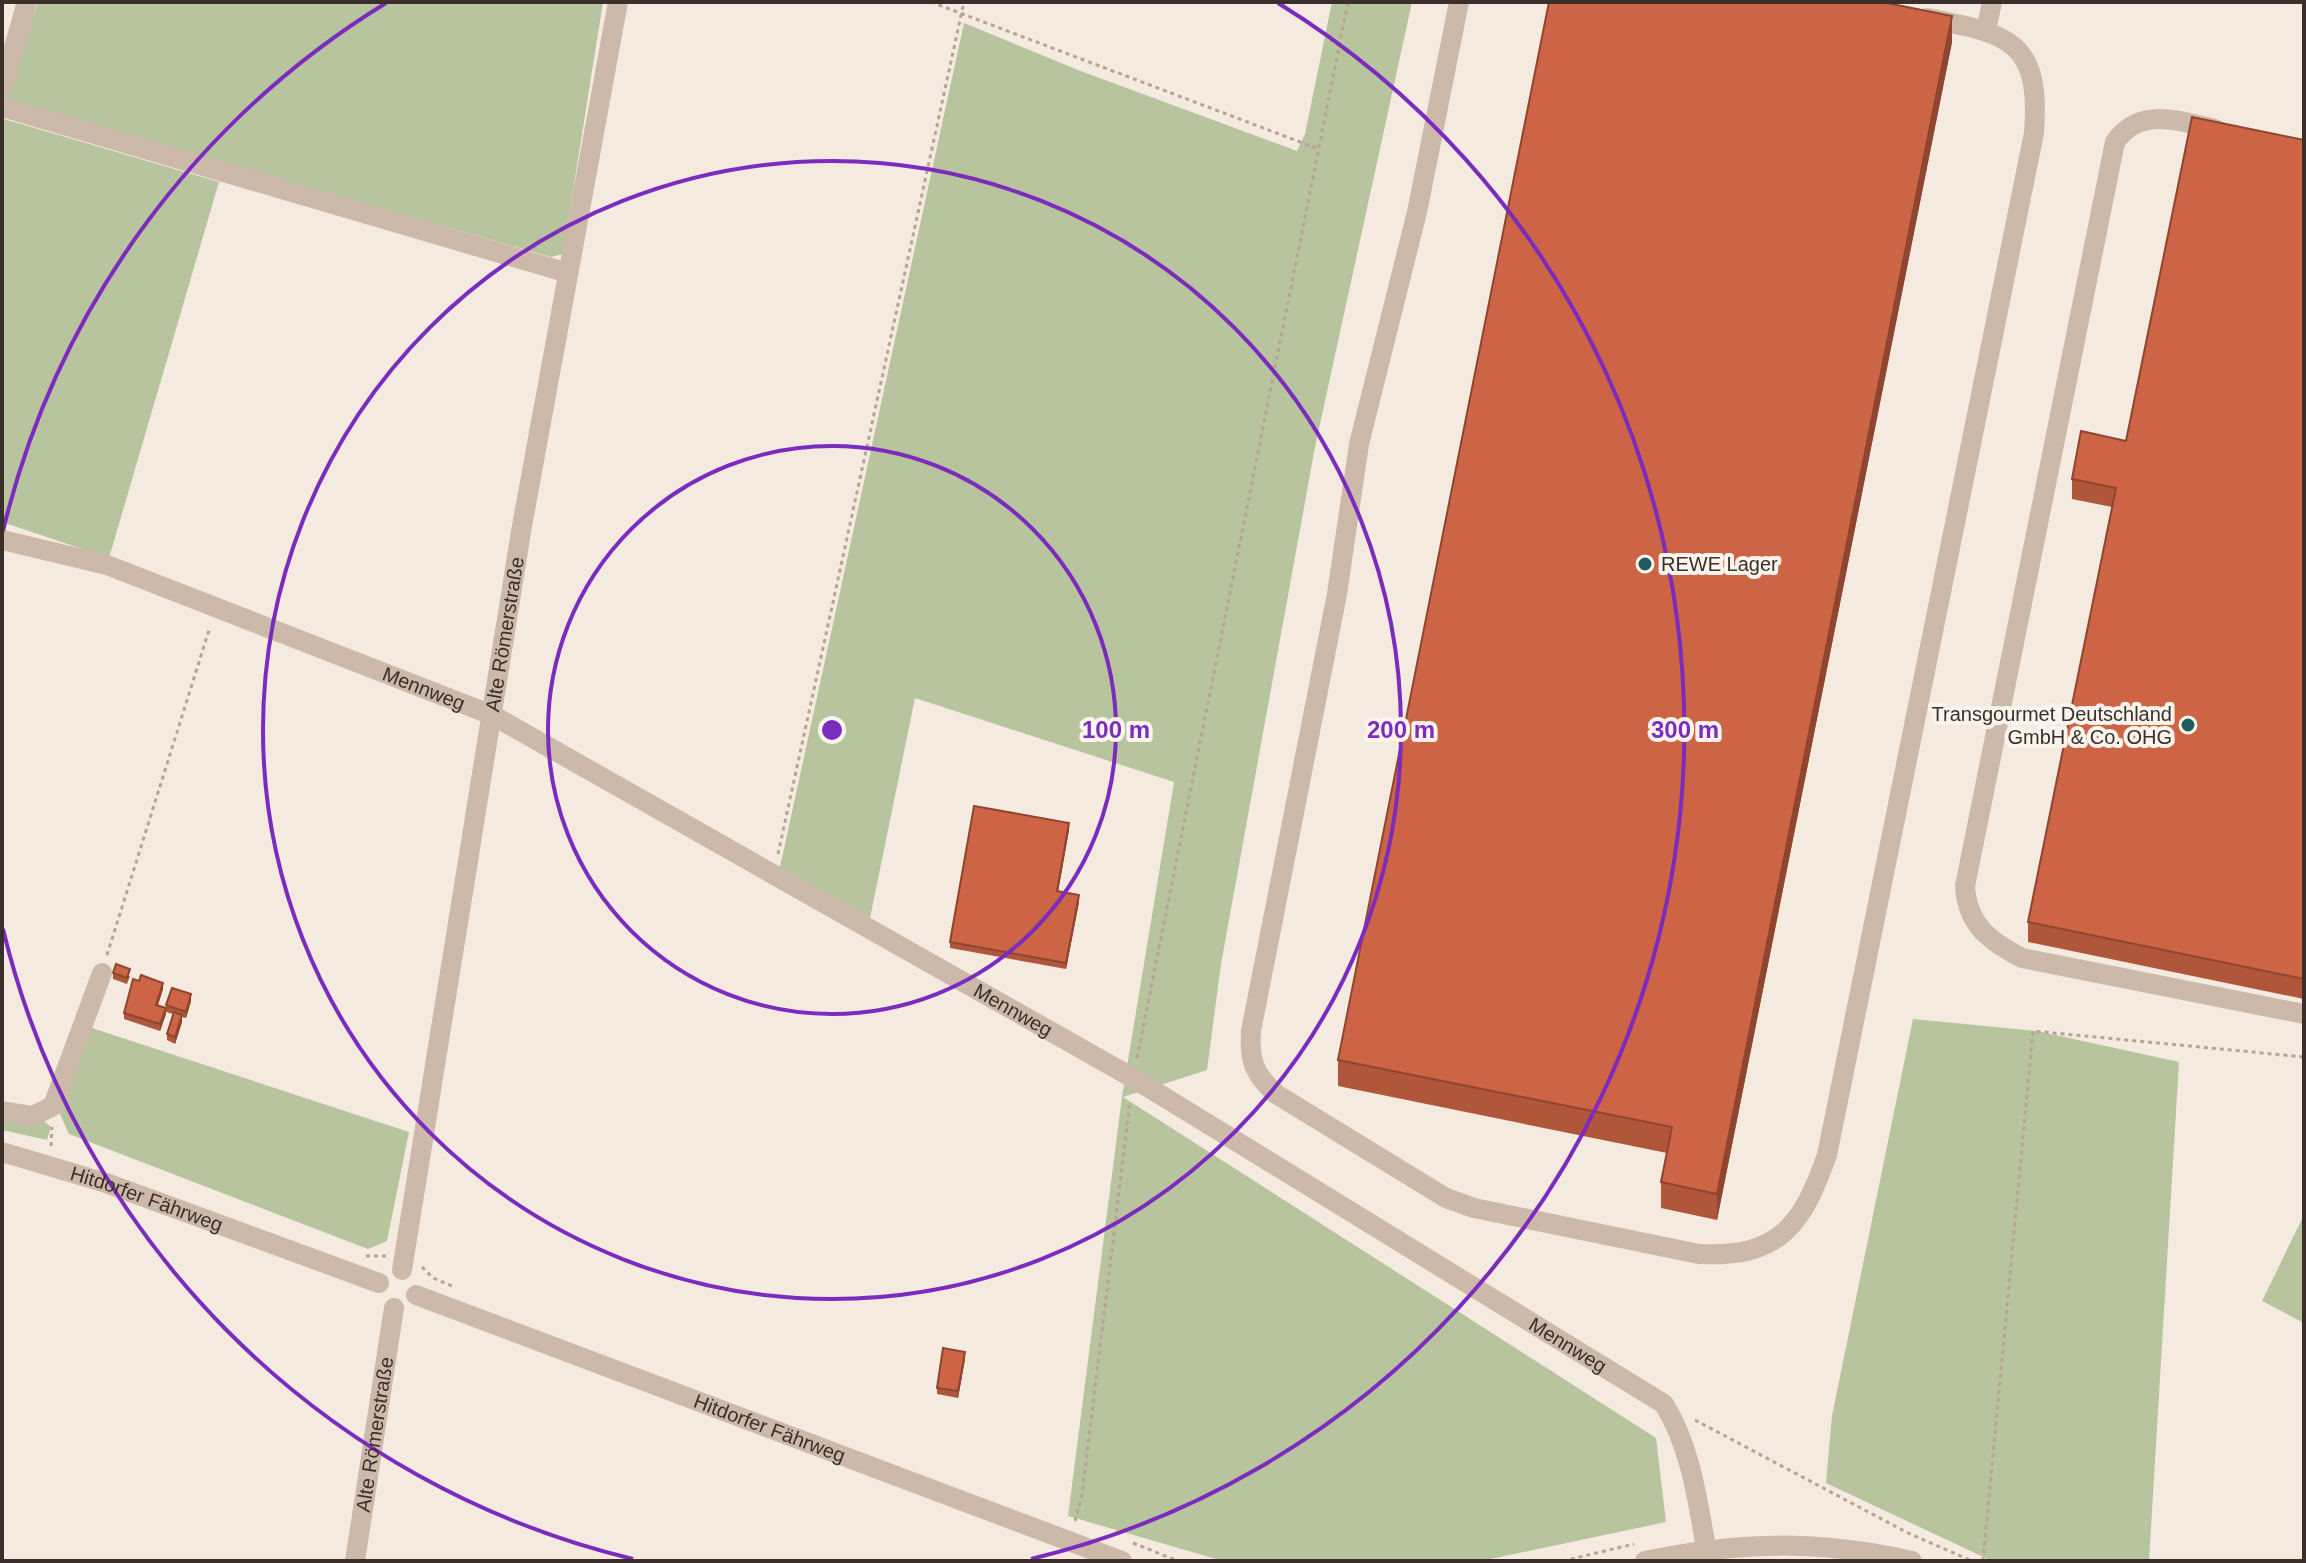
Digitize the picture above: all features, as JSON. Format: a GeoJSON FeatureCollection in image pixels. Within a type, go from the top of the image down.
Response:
{"type":"FeatureCollection","features":[{"type":"Feature","properties":{"kind":"street"},"geometry":{"type":"LineString","coordinates":[[2,89],[27,2]]}},
{"type":"Feature","properties":{"kind":"street","name":"Alte Römerstraße"},"geometry":{"type":"LineString","coordinates":[[402,1270],[492,715],[618,2]]}},
{"type":"Feature","properties":{"kind":"street"},"geometry":{"type":"LineString","coordinates":[[1459,2],[1417,212],[1359,444],[1337,594],[1251,1031],[1250,1057],[1253,1070],[1276,1094],[1446,1198],[1474,1208],[1699,1254],[1749,1252],[1765,1247],[1785,1233],[1800,1218],[1814,1193],[1827,1155],[2034,133],[2037,95],[2027,63],[2002,38],[1986,30],[1910,14]]}},
{"type":"Feature","properties":{"kind":"street"},"geometry":{"type":"LineString","coordinates":[[1986,30],[1992,2]]}},
{"type":"Feature","properties":{"kind":"street"},"geometry":{"type":"LineString","coordinates":[[2,107],[568,273]]}},
{"type":"Feature","properties":{"kind":"street"},"geometry":{"type":"LineString","coordinates":[[2232,132],[2150,118],[2125,127],[2115,142],[1965,886],[1966,904],[1981,931],[1995,944],[2022,958],[2304,1014]]}},
{"type":"Feature","properties":{"kind":"street","name":"Mennweg"},"geometry":{"type":"LineString","coordinates":[[2,540],[107,565],[492,715],[1133,1078],[1664,1404]]}},
{"type":"Feature","properties":{"kind":"street"},"geometry":{"type":"LineString","coordinates":[[2,1111],[33,1116],[53,1106],[102,973]]}},
{"type":"Feature","properties":{"kind":"street","name":"Hitdorfer Fährweg"},"geometry":{"type":"LineString","coordinates":[[2,1152],[106,1183],[379,1283]]}},
{"type":"Feature","properties":{"kind":"street"},"geometry":{"type":"LineString","coordinates":[[402,1270],[414,1279],[416,1295],[406,1307],[394,1308],[381,1299],[379,1283],[388,1272],[402,1270]]}},
{"type":"Feature","properties":{"kind":"street","name":"Hitdorfer Fährweg"},"geometry":{"type":"LineString","coordinates":[[416,1295],[1072,1545],[1122,1561]]}},
{"type":"Feature","properties":{"kind":"street","name":"Alte Römerstraße"},"geometry":{"type":"LineString","coordinates":[[355,1561],[394,1308]]}},
{"type":"Feature","properties":{"kind":"street"},"geometry":{"type":"LineString","coordinates":[[1664,1404],[1676,1424],[1692,1469],[1706,1548]]}},
{"type":"Feature","properties":{"kind":"street"},"geometry":{"type":"LineString","coordinates":[[1645,1561],[1706,1548],[1783,1543],[1861,1550],[1912,1561]]}},
{"type":"Feature","properties":{"kind":"path"},"geometry":{"type":"LineString","coordinates":[[931,2],[1316,148]]}},
{"type":"Feature","properties":{"kind":"path"},"geometry":{"type":"LineString","coordinates":[[774,875],[964,2]]}},
{"type":"Feature","properties":{"kind":"path"},"geometry":{"type":"LineString","coordinates":[[1072,1545],[1082,1495],[1133,1078],[1316,148],[1348,2]]}},
{"type":"Feature","properties":{"kind":"path"},"geometry":{"type":"LineString","coordinates":[[102,973],[216,608]]}},
{"type":"Feature","properties":{"kind":"path"},"geometry":{"type":"LineString","coordinates":[[1983,1561],[2033,1031],[2304,1057]]}},
{"type":"Feature","properties":{"kind":"path"},"geometry":{"type":"LineString","coordinates":[[1664,1404],[1908,1533],[1972,1561]]}},
{"type":"Feature","properties":{"kind":"green space"},"geometry":{"type":"Polygon","coordinates":[[[38,2],[603,2],[563,254],[551,257],[6,101],[38,2]]]}},
{"type":"Feature","properties":{"kind":"green space"},"geometry":{"type":"Polygon","coordinates":[[[1332,2],[1412,2],[1315,447],[1221,964],[1207,1070],[1123,1097],[1656,1438],[1666,1522],[1481,1561],[1223,1561],[1068,1516],[1122,1097],[1174,782],[915,698],[870,918],[780,867],[964,23],[1078,70],[1297,151],[1305,134],[1332,2]]]}},
{"type":"Feature","properties":{"kind":"green space"},"geometry":{"type":"Polygon","coordinates":[[[4,119],[219,182],[109,558],[2,522],[4,119]]]}},
{"type":"Feature","properties":{"kind":"green space"},"geometry":{"type":"Polygon","coordinates":[[[1913,1019],[2037,1031],[2179,1062],[2149,1561],[1992,1561],[1826,1483],[1832,1416],[1913,1019]]]}},
{"type":"Feature","properties":{"kind":"green space"},"geometry":{"type":"Polygon","coordinates":[[[89,1027],[409,1132],[387,1241],[368,1249],[69,1134],[59,1112],[89,1027]]]}},
{"type":"Feature","properties":{"kind":"green space"},"geometry":{"type":"Polygon","coordinates":[[[2,1115],[45,1122],[51,1127],[47,1140],[2,1130],[2,1115]]]}},
{"type":"Feature","properties":{"kind":"green space"},"geometry":{"type":"Polygon","coordinates":[[[2304,1215],[2304,1323],[2262,1301],[2304,1215]]]}},
{"type":"Feature","properties":{"kind":"building","name":"REWE Lager"},"geometry":{"type":"Polygon","coordinates":[[[1549,2],[1882,2],[1952,16],[1717,1194],[1661,1182],[1672,1127],[1338,1060],[1549,2]]]}},
{"type":"Feature","properties":{"kind":"building","name":"Transgourmet Deutschland GmbH & Co. OHG"},"geometry":{"type":"Polygon","coordinates":[[[2192,117],[2304,140],[2304,979],[2028,922],[2116,488],[2072,479],[2081,431],[2126,441],[2192,117]]]}},
{"type":"Feature","properties":{"kind":"building"},"geometry":{"type":"Polygon","coordinates":[[[974,806],[1069,823],[1057,891],[1079,895],[1066,963],[950,942],[974,806]]]}},
{"type":"Feature","properties":{"kind":"building"},"geometry":{"type":"Polygon","coordinates":[[[116,964],[130,969],[127,978],[113,973],[116,964]]]}},
{"type":"Feature","properties":{"kind":"building"},"geometry":{"type":"Polygon","coordinates":[[[141,975],[163,983],[156,1005],[166,1008],[160,1024],[124,1013],[133,979],[139,981],[141,975]]]}},
{"type":"Feature","properties":{"kind":"building"},"geometry":{"type":"Polygon","coordinates":[[[172,988],[191,994],[186,1012],[166,1005],[172,988]]]}},
{"type":"Feature","properties":{"kind":"building"},"geometry":{"type":"Polygon","coordinates":[[[174,1012],[182,1015],[175,1037],[167,1034],[174,1012]]]}},
{"type":"Feature","properties":{"kind":"building"},"geometry":{"type":"Polygon","coordinates":[[[943,1348],[965,1352],[958,1391],[937,1388],[943,1348]]]}},
{"type":"Feature","properties":{"kind":"place","name":"REWE Lager"},"geometry":{"type":"Point","coordinates":[1645,564]}},
{"type":"Feature","properties":{"kind":"place","name":"Transgourmet Deutschland GmbH & Co. OHG"},"geometry":{"type":"Point","coordinates":[2188,725]}}]}
